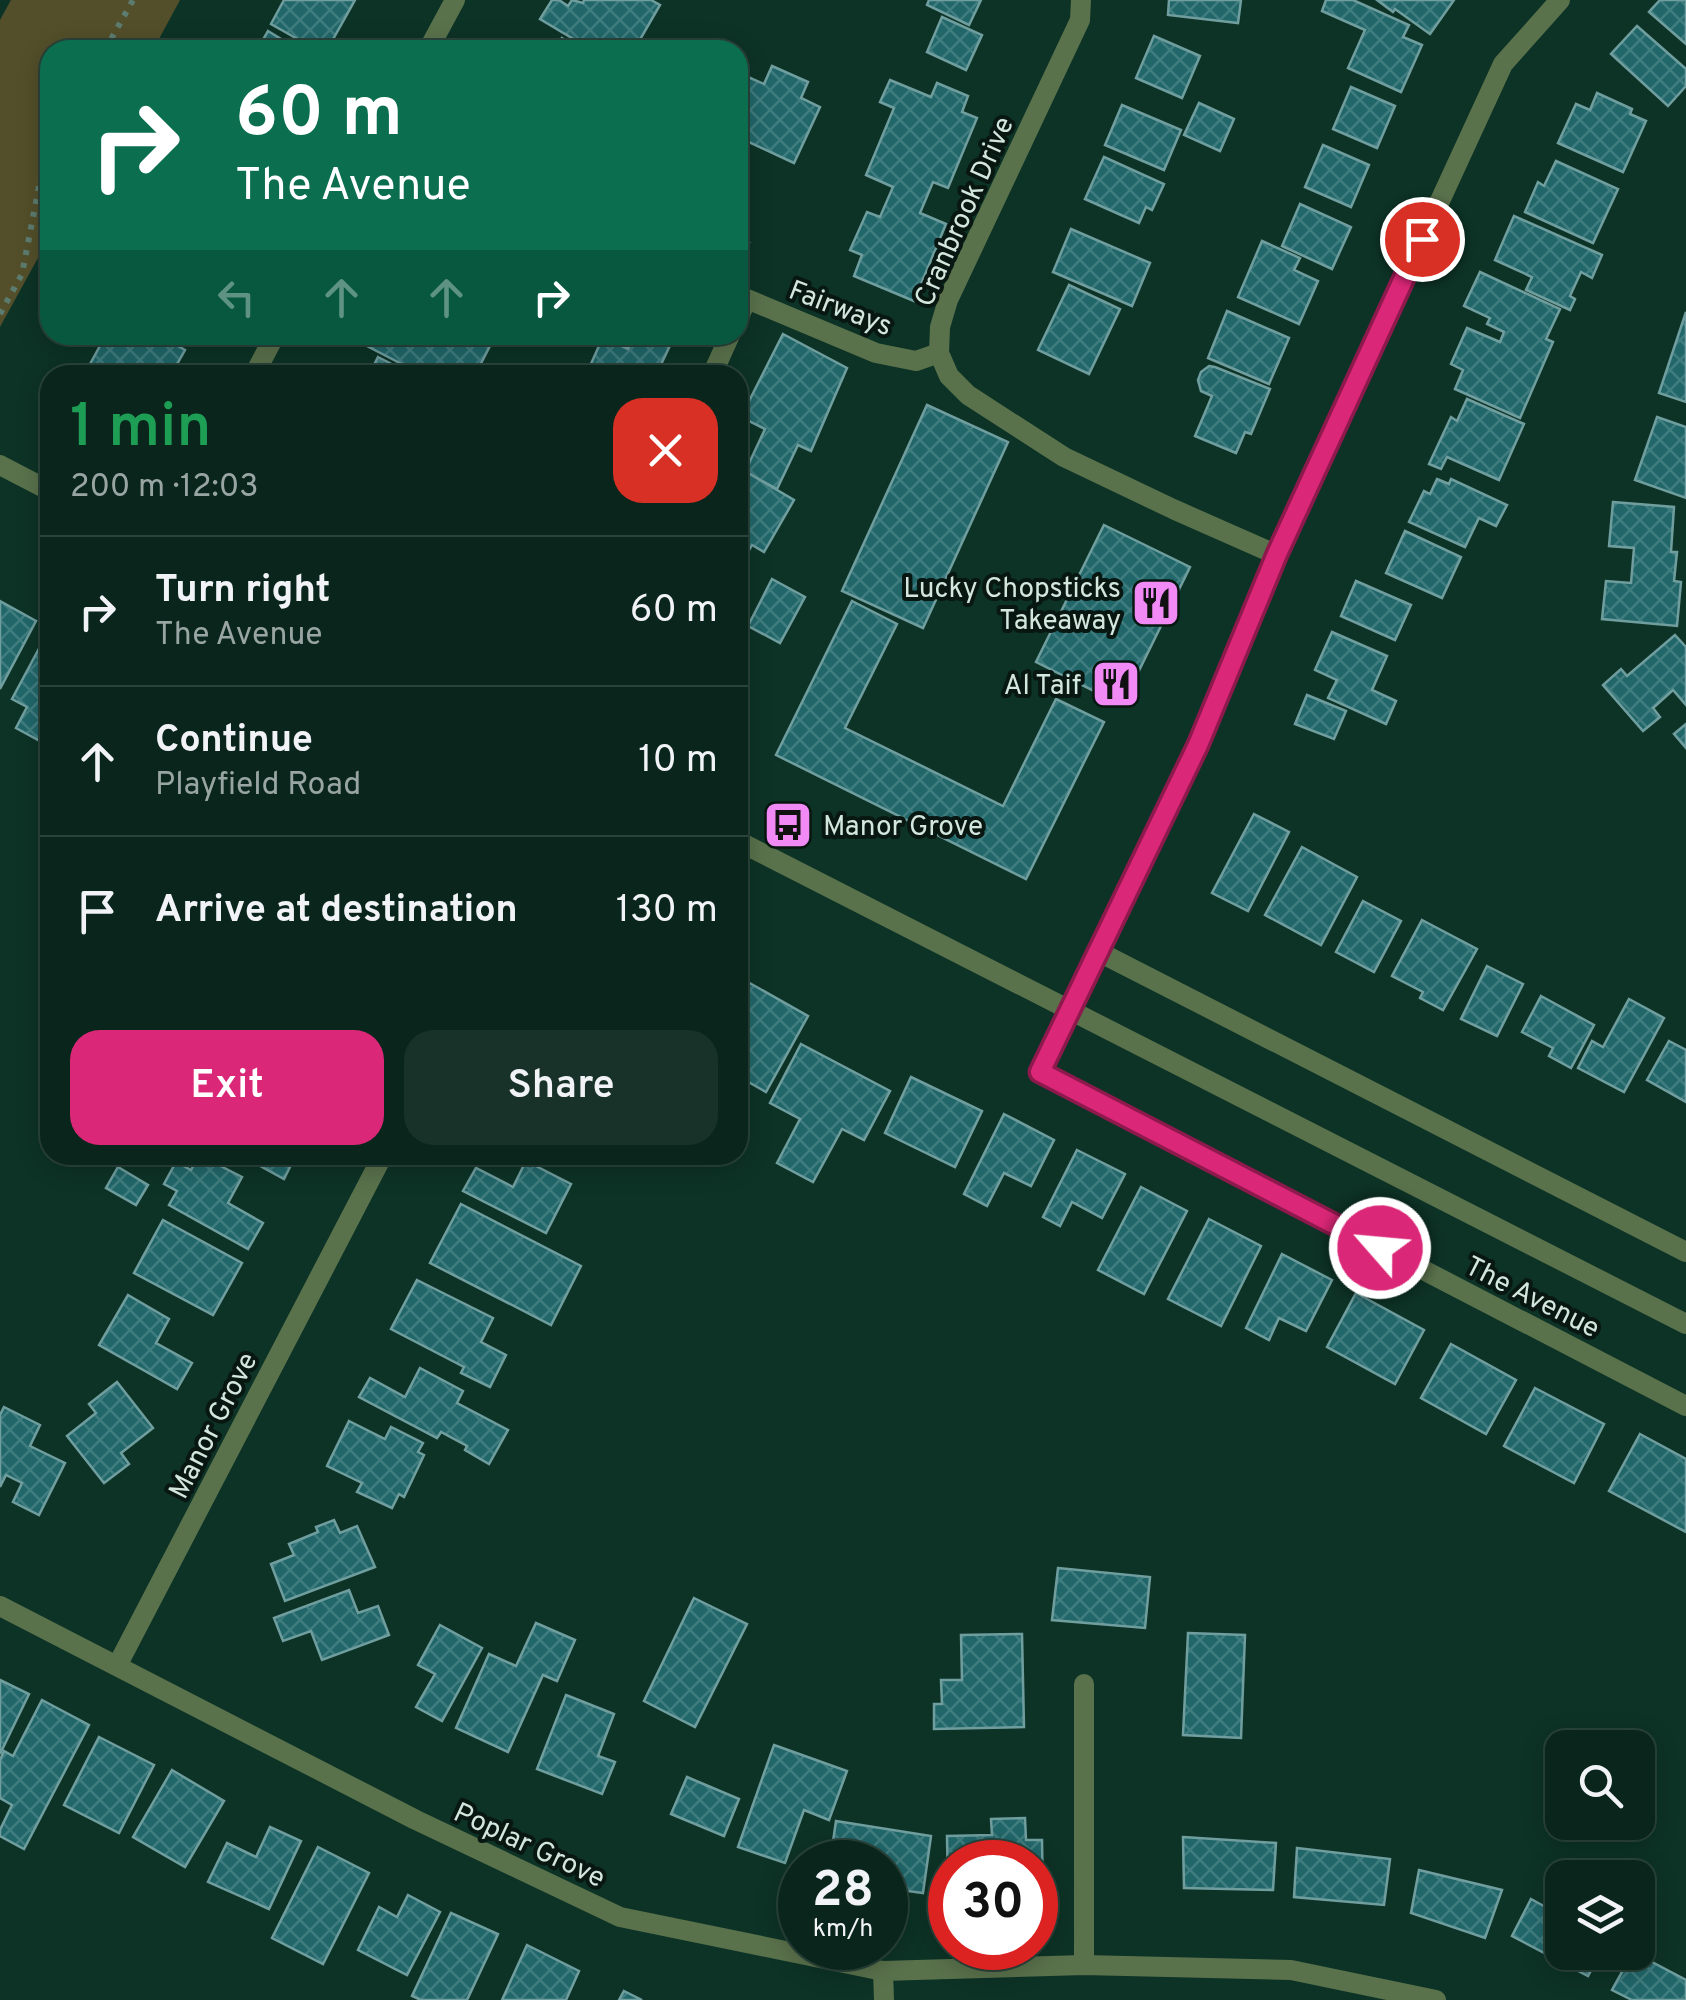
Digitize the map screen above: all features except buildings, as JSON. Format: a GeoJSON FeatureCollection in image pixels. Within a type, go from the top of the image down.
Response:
{"type":"FeatureCollection","features":[{"type":"Feature","properties":{"kind":"street"},"geometry":{"type":"LineString","coordinates":[[433,40],[454,0]]}},
{"type":"Feature","properties":{"kind":"street","name":"Cranbrook Drive"},"geometry":{"type":"LineString","coordinates":[[938,353],[948,300],[1080,20],[1081,0]]}},
{"type":"Feature","properties":{"kind":"street"},"geometry":{"type":"LineString","coordinates":[[1068,1011],[1198,745],[1277,554],[1504,64],[1560,0]]}},
{"type":"Feature","properties":{"kind":"street","name":"Fairways"},"geometry":{"type":"LineString","coordinates":[[748,299],[876,353],[916,362],[938,353]]}},
{"type":"Feature","properties":{"kind":"street"},"geometry":{"type":"LineString","coordinates":[[938,353],[949,376],[968,395],[1064,457],[1277,554]]}},
{"type":"Feature","properties":{"kind":"street"},"geometry":{"type":"LineString","coordinates":[[0,465],[40,485]]}},
{"type":"Feature","properties":{"kind":"street","name":"The Avenue"},"geometry":{"type":"LineString","coordinates":[[748,846],[1686,1324]]}},
{"type":"Feature","properties":{"kind":"street"},"geometry":{"type":"LineString","coordinates":[[1099,952],[1686,1252]]}},
{"type":"Feature","properties":{"kind":"street","name":"The Avenue"},"geometry":{"type":"LineString","coordinates":[[1068,1011],[1040,1072],[1686,1406]]}},
{"type":"Feature","properties":{"kind":"street","name":"Manor Grove"},"geometry":{"type":"LineString","coordinates":[[117,1666],[378,1165]]}},
{"type":"Feature","properties":{"kind":"street","name":"Poplar Grove"},"geometry":{"type":"LineString","coordinates":[[0,1606],[416,1820],[620,1917],[883,1971],[1084,1964],[1290,1970],[1436,2000]]}},
{"type":"Feature","properties":{"kind":"street"},"geometry":{"type":"LineString","coordinates":[[1084,1684],[1084,1964]]}},
{"type":"Feature","properties":{"kind":"street"},"geometry":{"type":"LineString","coordinates":[[883,1971],[884,2000]]}},
{"type":"Feature","properties":{"kind":"path"},"geometry":{"type":"LineString","coordinates":[[111,40],[133,0]]}},
{"type":"Feature","properties":{"kind":"path"},"geometry":{"type":"LineString","coordinates":[[0,314],[22,274],[40,182]]}},
{"type":"Feature","properties":{"kind":"shaded area"},"geometry":{"type":"Polygon","coordinates":[[[11,0],[180,0],[158,40],[40,40],[40,254],[0,327],[0,20],[11,0]]]}},
{"type":"Feature","properties":{"kind":"place","name":"Lucky Chopsticks Takeaway"},"geometry":{"type":"Point","coordinates":[1156,603]}},
{"type":"Feature","properties":{"kind":"place","name":"Al Taif"},"geometry":{"type":"Point","coordinates":[1116,684]}},
{"type":"Feature","properties":{"kind":"place","name":"Manor Grove"},"geometry":{"type":"Point","coordinates":[788,825]}},
{"type":"Feature","properties":{"kind":"route"},"geometry":{"type":"LineString","coordinates":[[1380,1248],[1040,1072],[1198,745],[1277,554],[1422,239]]}}]}
